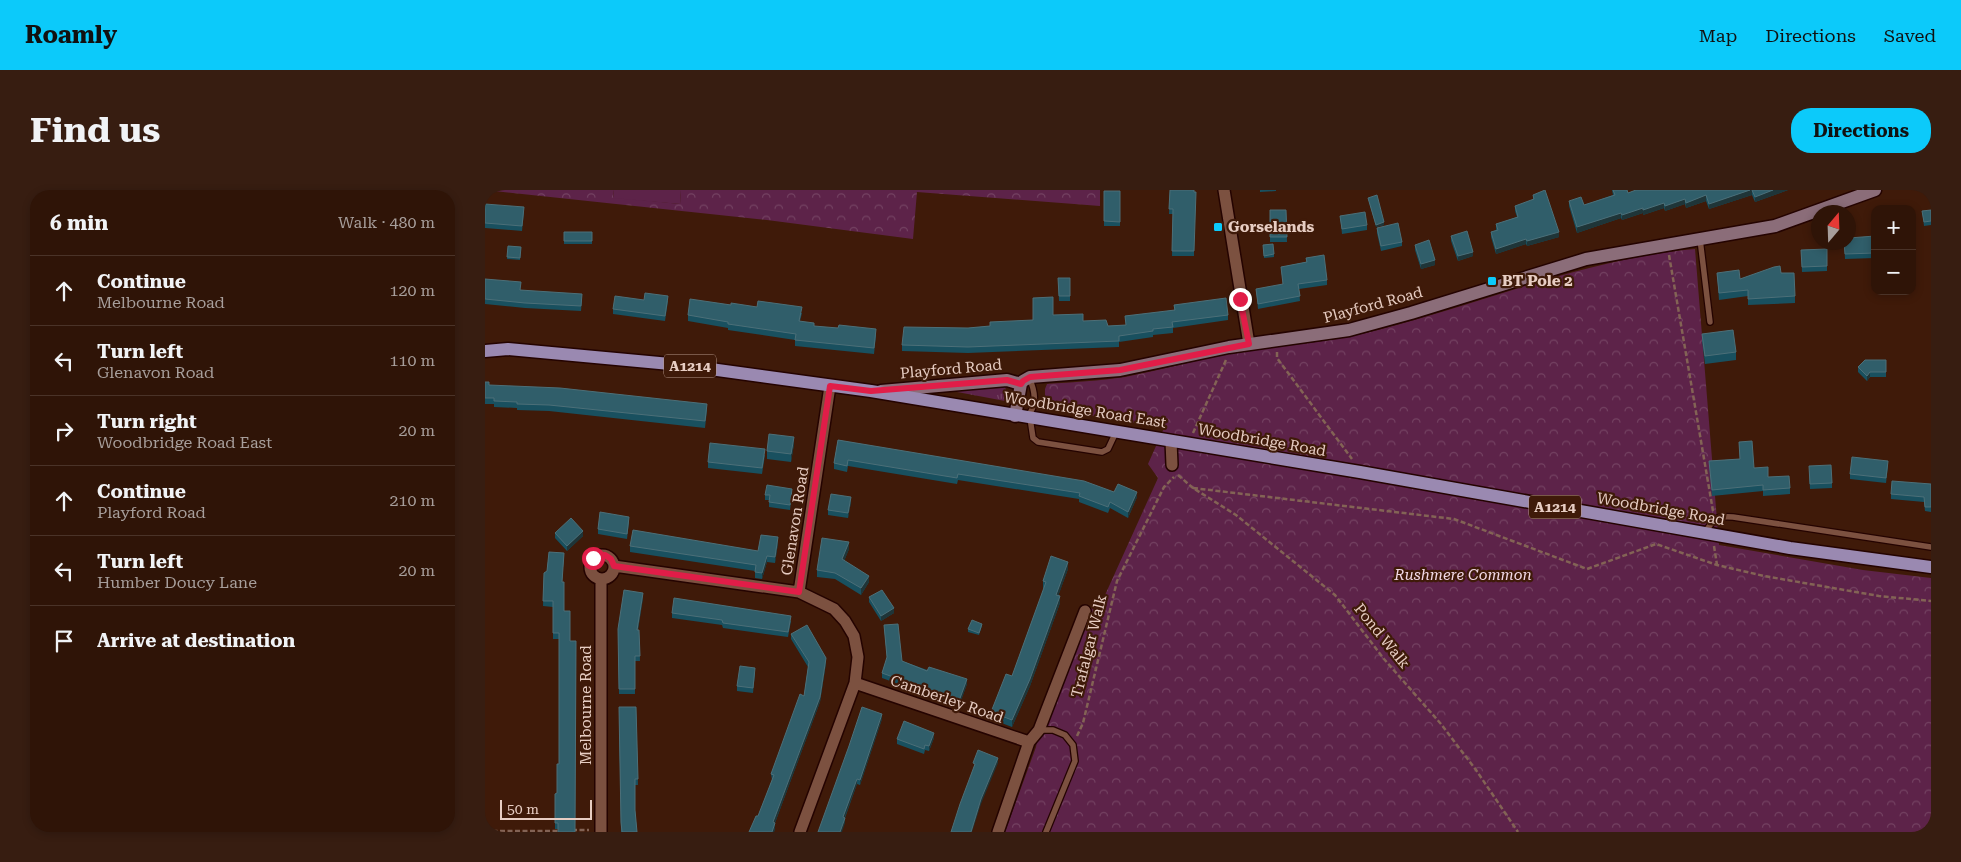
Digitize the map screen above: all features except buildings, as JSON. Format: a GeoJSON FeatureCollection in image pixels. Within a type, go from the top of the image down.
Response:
{"type":"FeatureCollection","features":[{"type":"Feature","properties":{"kind":"main road","name":"Woodbridge Road East"},"geometry":{"type":"LineString","coordinates":[[485,342],[508,349]]}},
{"type":"Feature","properties":{"kind":"main road","name":"Woodbridge Road East"},"geometry":{"type":"LineString","coordinates":[[485,351],[508,349],[681,365],[871,391],[1176,442]]}},
{"type":"Feature","properties":{"kind":"main road","name":"Woodbridge Road"},"geometry":{"type":"LineString","coordinates":[[1176,442],[1858,558],[1931,567]]}},
{"type":"Feature","properties":{"kind":"street"},"geometry":{"type":"LineString","coordinates":[[1224,190],[1249,344]]}},
{"type":"Feature","properties":{"kind":"street","name":"Playford Road"},"geometry":{"type":"LineString","coordinates":[[871,391],[1007,380],[1025,381],[1120,370],[1249,344],[1349,330],[1411,313],[1571,263],[1667,244],[1775,226],[1875,190]]}},
{"type":"Feature","properties":{"kind":"street"},"geometry":{"type":"LineString","coordinates":[[1024,417],[1025,381]]}},
{"type":"Feature","properties":{"kind":"street","name":"Glenavon Road"},"geometry":{"type":"LineString","coordinates":[[800,832],[855,684],[858,657],[854,636],[834,608],[799,592],[830,386]]}},
{"type":"Feature","properties":{"kind":"street"},"geometry":{"type":"LineString","coordinates":[[1175,470],[1176,442]]}},
{"type":"Feature","properties":{"kind":"street","name":"Melbourne Road"},"geometry":{"type":"LineString","coordinates":[[601,831],[601,579],[591,573],[590,565],[593,558],[601,555],[608,556],[614,566],[799,592]]}},
{"type":"Feature","properties":{"kind":"street"},"geometry":{"type":"LineString","coordinates":[[601,579],[605,579],[612,574],[614,566]]}},
{"type":"Feature","properties":{"kind":"street"},"geometry":{"type":"LineString","coordinates":[[998,832],[1029,742],[1039,730],[1085,610]]}},
{"type":"Feature","properties":{"kind":"street","name":"Camberley Road"},"geometry":{"type":"LineString","coordinates":[[855,684],[1029,742]]}},
{"type":"Feature","properties":{"kind":"lane"},"geometry":{"type":"LineString","coordinates":[[1701,239],[1710,322]]}},
{"type":"Feature","properties":{"kind":"lane"},"geometry":{"type":"LineString","coordinates":[[1024,417],[1033,438],[1038,442],[1102,452],[1107,449],[1116,432]]}},
{"type":"Feature","properties":{"kind":"lane"},"geometry":{"type":"LineString","coordinates":[[1709,533],[1715,520],[1720,516],[1931,547]]}},
{"type":"Feature","properties":{"kind":"lane"},"geometry":{"type":"LineString","coordinates":[[1039,730],[1053,730],[1065,735],[1073,745],[1075,761],[1046,832]]}},
{"type":"Feature","properties":{"kind":"path"},"geometry":{"type":"LineString","coordinates":[[1667,244],[1715,520]]}},
{"type":"Feature","properties":{"kind":"path"},"geometry":{"type":"LineString","coordinates":[[1276,341],[1277,358],[1355,464]]}},
{"type":"Feature","properties":{"kind":"path"},"geometry":{"type":"LineString","coordinates":[[1192,435],[1230,352]]}},
{"type":"Feature","properties":{"kind":"path"},"geometry":{"type":"LineString","coordinates":[[1175,470],[1193,488],[1454,519],[1587,569],[1656,544],[1717,565],[1765,576],[1879,596],[1931,601]]}},
{"type":"Feature","properties":{"kind":"path","name":"Trafalgar Walk"},"geometry":{"type":"LineString","coordinates":[[1073,745],[1083,723],[1117,581],[1164,487],[1175,470]]}},
{"type":"Feature","properties":{"kind":"path","name":"Pond Walk"},"geometry":{"type":"LineString","coordinates":[[1193,488],[1237,515],[1335,595],[1384,659],[1441,724],[1476,770],[1518,832]]}},
{"type":"Feature","properties":{"kind":"path"},"geometry":{"type":"LineString","coordinates":[[1709,533],[1717,565]]}},
{"type":"Feature","properties":{"kind":"path"},"geometry":{"type":"LineString","coordinates":[[485,831],[562,830]]}},
{"type":"Feature","properties":{"kind":"path"},"geometry":{"type":"LineString","coordinates":[[572,830],[601,831]]}},
{"type":"Feature","properties":{"kind":"green space"},"geometry":{"type":"Polygon","coordinates":[[[485,190],[614,190],[613,197],[680,204],[681,190],[1100,190],[1100,206],[917,192],[913,239],[767,220],[485,190]]]}},
{"type":"Feature","properties":{"kind":"green space"},"geometry":{"type":"Polygon","coordinates":[[[614,190],[681,190],[680,204],[613,198],[614,190]]]}},
{"type":"Feature","properties":{"kind":"green space","name":"Rushmere Common"},"geometry":{"type":"Polygon","coordinates":[[[1695,249],[1719,545],[1863,570],[1931,578],[1931,832],[1005,832],[1036,747],[1039,730],[1085,611],[1101,604],[1158,478],[1148,464],[1164,428],[1045,408],[1045,389],[1047,384],[1125,377],[1232,353],[1324,341],[1360,334],[1418,319],[1574,272],[1654,254],[1695,249]]]}},
{"type":"Feature","properties":{"kind":"green space"},"geometry":{"type":"Polygon","coordinates":[[[1005,387],[1007,392],[1005,401],[952,391],[1005,387]]]}},
{"type":"Feature","properties":{"kind":"place","name":"Gorselands"},"geometry":{"type":"Point","coordinates":[1218,227]}},
{"type":"Feature","properties":{"kind":"place","name":"BT Pole 2"},"geometry":{"type":"Point","coordinates":[1492,281]}},
{"type":"Feature","properties":{"kind":"route"},"geometry":{"type":"LineString","coordinates":[[593,558],[605,555],[611,559],[614,566],[799,592],[830,386],[871,391],[1007,380],[1021,384],[1026,378],[1030,377],[1120,370],[1249,344],[1240,299]]}}]}
